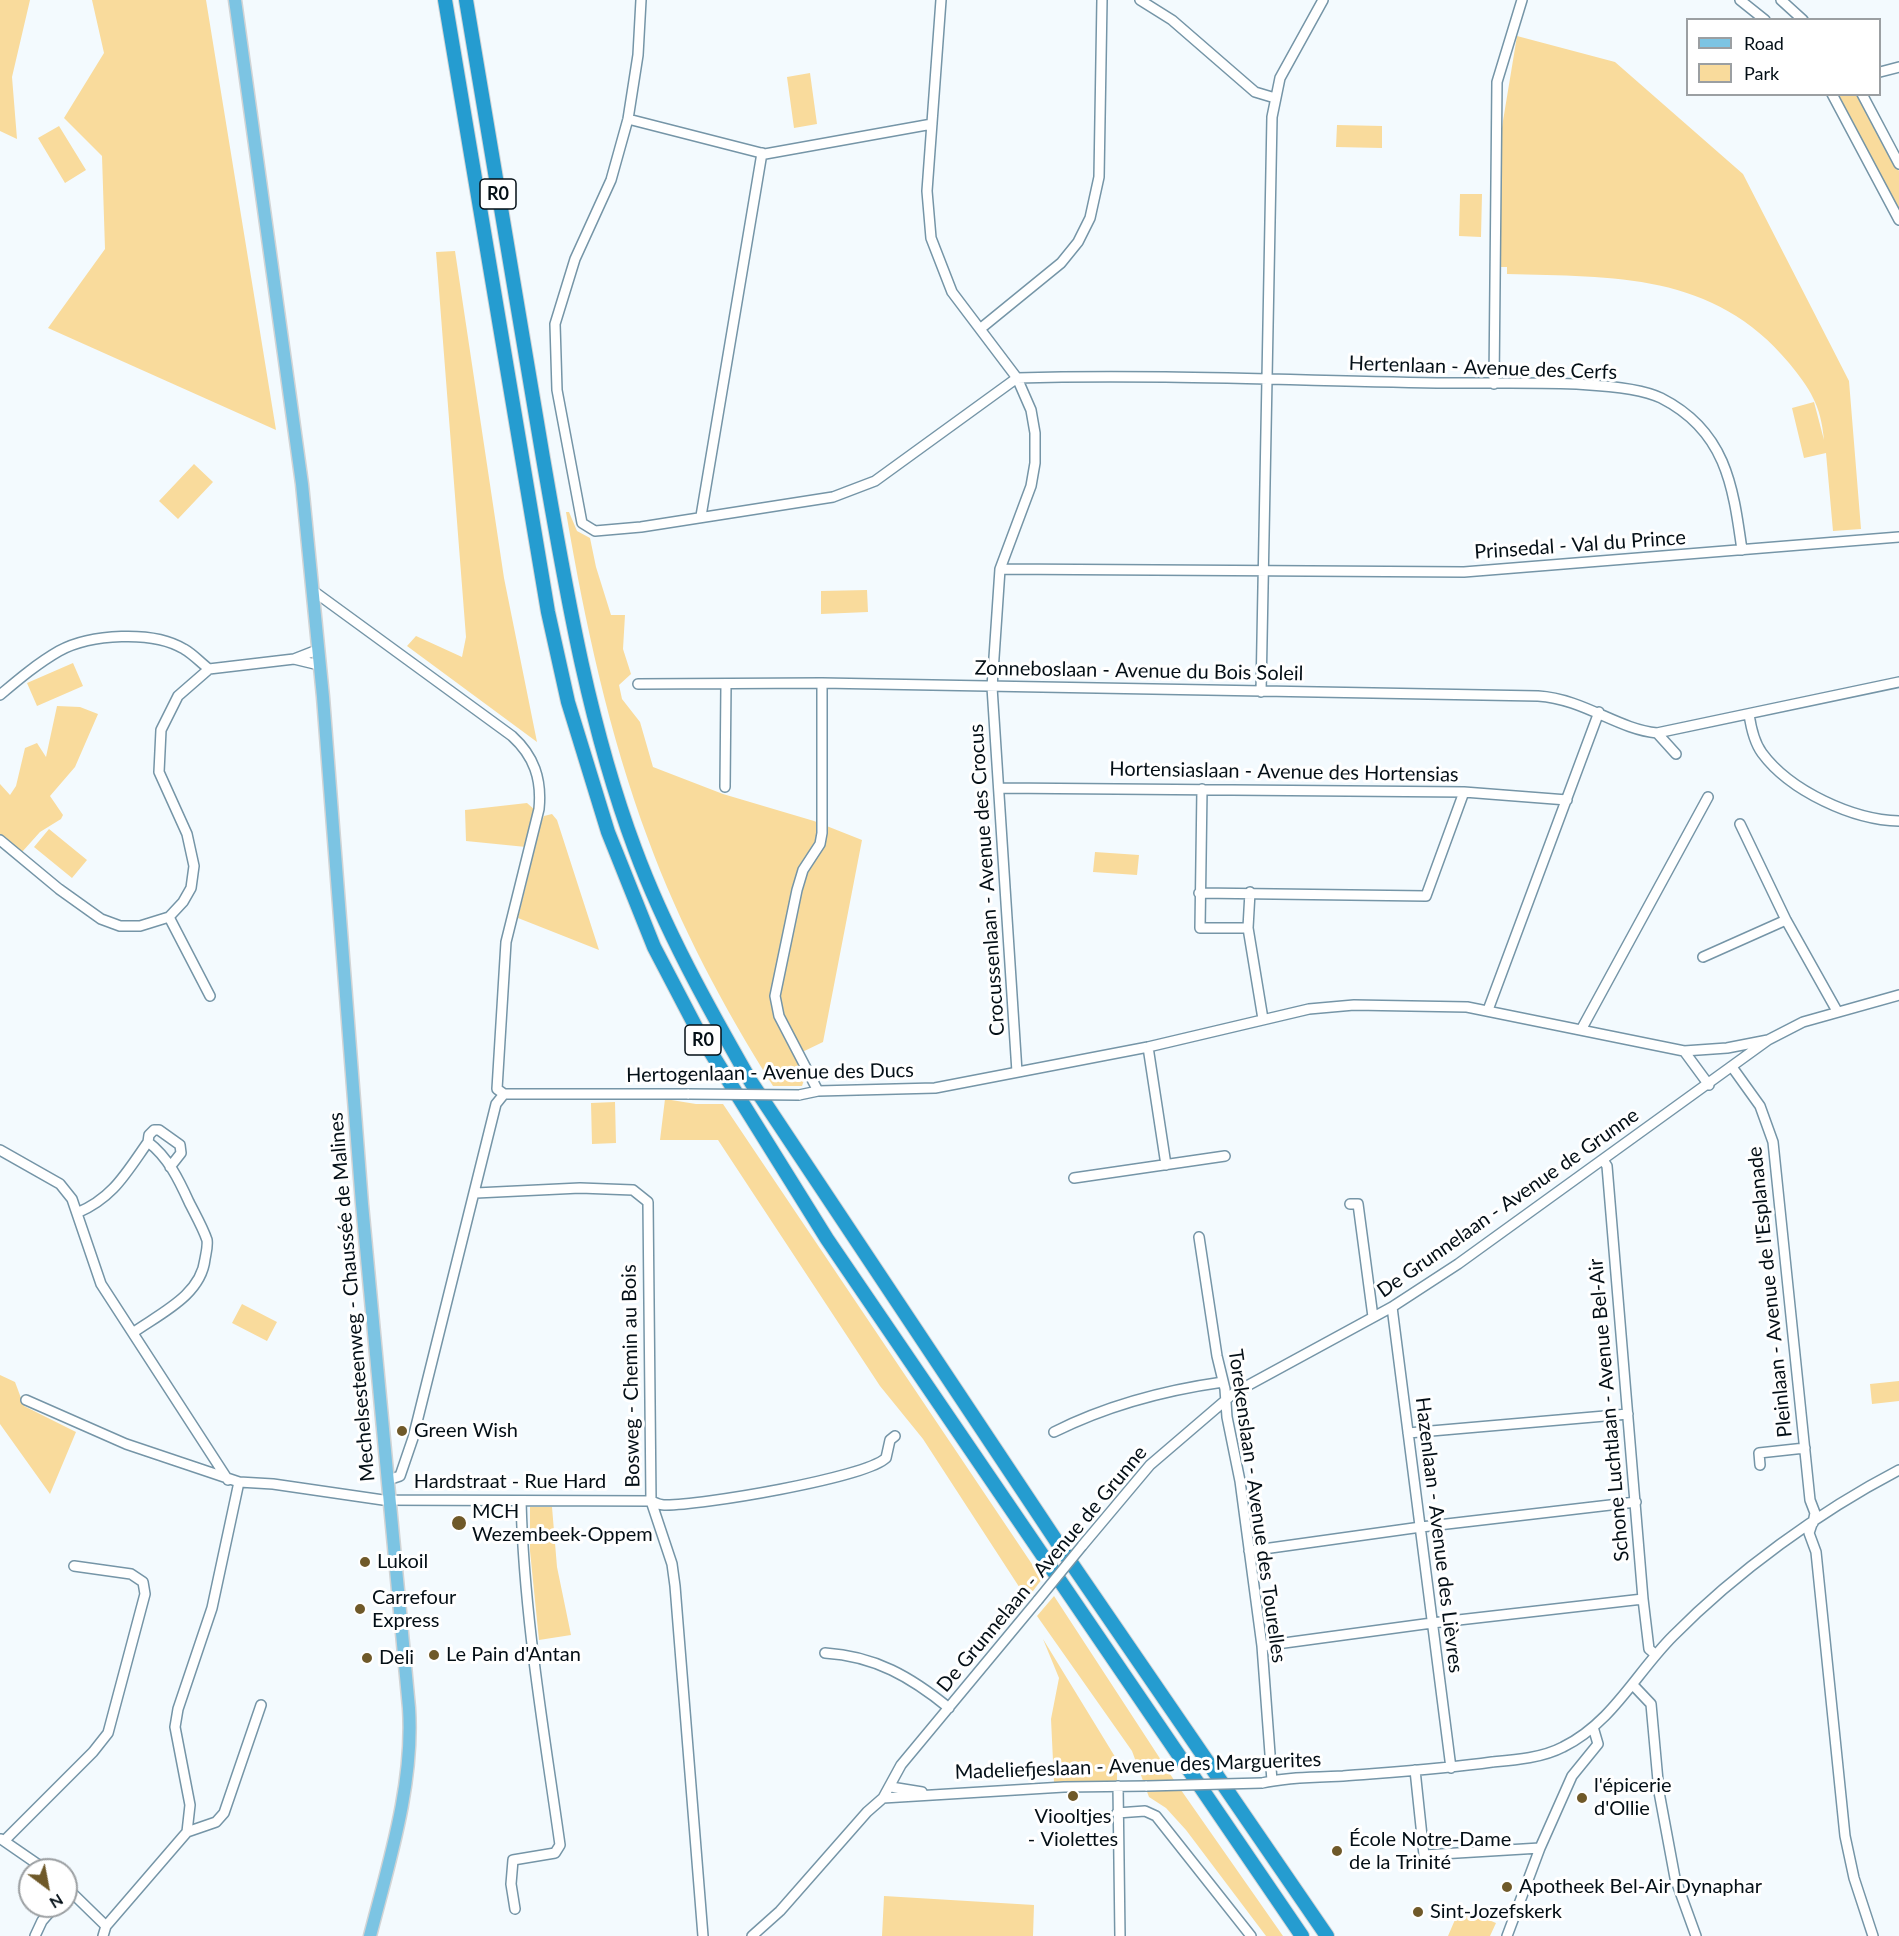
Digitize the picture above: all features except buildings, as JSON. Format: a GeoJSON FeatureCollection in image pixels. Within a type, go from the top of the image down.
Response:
{"type":"FeatureCollection","features":[{"type":"Feature","properties":{"kind":"highway","name":"R0"},"geometry":{"type":"LineString","coordinates":[[445,0],[550,623],[568,702],[595,793],[622,870],[654,947],[721,1070],[827,1239],[1302,1936]]}},
{"type":"Feature","properties":{"kind":"highway","name":"R0"},"geometry":{"type":"LineString","coordinates":[[466,0],[569,610],[600,739],[635,849],[652,891],[708,1006],[751,1082],[1070,1560],[1327,1936]]}},
{"type":"Feature","properties":{"kind":"main road","name":"Mechelsesteenweg - Chaussée de Malines"},"geometry":{"type":"LineString","coordinates":[[235,0],[302,484],[319,666],[362,1204],[408,1691],[409,1742],[403,1797],[370,1936]]}},
{"type":"Feature","properties":{"kind":"street"},"geometry":{"type":"LineString","coordinates":[[641,0],[638,55],[628,119],[611,180],[575,259],[555,324],[557,390],[582,523],[595,531],[641,527],[701,516],[833,498],[875,481],[1017,378]]}},
{"type":"Feature","properties":{"kind":"street","name":"Crocussenlaan - Avenue des Crocus"},"geometry":{"type":"LineString","coordinates":[[941,0],[927,191],[931,238],[952,292],[1017,378],[1033,419],[1035,463],[1031,486],[1000,569],[992,687],[1017,1072]]}},
{"type":"Feature","properties":{"kind":"street"},"geometry":{"type":"LineString","coordinates":[[980,328],[1061,263],[1077,242],[1090,218],[1099,177],[1102,0]]}},
{"type":"Feature","properties":{"kind":"street"},"geometry":{"type":"LineString","coordinates":[[1140,0],[1172,20],[1255,92],[1275,98]]}},
{"type":"Feature","properties":{"kind":"street"},"geometry":{"type":"LineString","coordinates":[[1261,692],[1270,137],[1280,78],[1323,0]]}},
{"type":"Feature","properties":{"kind":"street"},"geometry":{"type":"LineString","coordinates":[[1494,384],[1497,82],[1522,0]]}},
{"type":"Feature","properties":{"kind":"street"},"geometry":{"type":"LineString","coordinates":[[1740,0],[1762,18]]}},
{"type":"Feature","properties":{"kind":"street"},"geometry":{"type":"LineString","coordinates":[[1781,0],[1801,18]]}},
{"type":"Feature","properties":{"kind":"street"},"geometry":{"type":"LineString","coordinates":[[1881,72],[1899,67]]}},
{"type":"Feature","properties":{"kind":"street"},"geometry":{"type":"LineString","coordinates":[[1833,96],[1899,220]]}},
{"type":"Feature","properties":{"kind":"street"},"geometry":{"type":"LineString","coordinates":[[1863,96],[1899,164]]}},
{"type":"Feature","properties":{"kind":"street"},"geometry":{"type":"LineString","coordinates":[[628,119],[762,153],[932,124]]}},
{"type":"Feature","properties":{"kind":"street"},"geometry":{"type":"LineString","coordinates":[[701,516],[762,153]]}},
{"type":"Feature","properties":{"kind":"street","name":"Hertenlaan - Avenue des Cerfs"},"geometry":{"type":"LineString","coordinates":[[1017,378],[1494,384],[1622,389],[1659,397],[1677,408],[1700,428],[1727,470],[1734,492],[1742,550]]}},
{"type":"Feature","properties":{"kind":"street","name":"Prinsedal - Val du Prince"},"geometry":{"type":"LineString","coordinates":[[1000,569],[1464,572],[1899,537]]}},
{"type":"Feature","properties":{"kind":"street"},"geometry":{"type":"LineString","coordinates":[[312,590],[512,736],[523,746],[536,770],[541,793],[506,942],[496,1089],[504,1094],[496,1104],[476,1193],[413,1438],[400,1476],[388,1480]]}},
{"type":"Feature","properties":{"kind":"street"},"geometry":{"type":"LineString","coordinates":[[0,695],[24,674],[61,650],[115,635],[158,638],[183,648],[209,669]]}},
{"type":"Feature","properties":{"kind":"street"},"geometry":{"type":"LineString","coordinates":[[0,840],[59,889],[101,919],[120,926],[140,926],[168,917],[183,902],[191,888],[194,866],[187,834],[159,772],[161,730],[178,696],[209,669],[294,659],[317,650]]}},
{"type":"Feature","properties":{"kind":"street"},"geometry":{"type":"LineString","coordinates":[[294,659],[319,666]]}},
{"type":"Feature","properties":{"kind":"street"},"geometry":{"type":"LineString","coordinates":[[1657,733],[1899,682]]}},
{"type":"Feature","properties":{"kind":"street"},"geometry":{"type":"LineString","coordinates":[[818,1091],[779,1016],[775,996],[797,890],[803,870],[820,844],[823,818],[822,683]]}},
{"type":"Feature","properties":{"kind":"street","name":"Zonneboslaan - Avenue du Bois Soleil"},"geometry":{"type":"LineString","coordinates":[[638,684],[822,683],[1538,696],[1567,700],[1657,733]]}},
{"type":"Feature","properties":{"kind":"street"},"geometry":{"type":"LineString","coordinates":[[725,787],[726,684]]}},
{"type":"Feature","properties":{"kind":"street"},"geometry":{"type":"LineString","coordinates":[[1488,1010],[1599,712]]}},
{"type":"Feature","properties":{"kind":"street"},"geometry":{"type":"LineString","coordinates":[[1749,714],[1758,746],[1772,765],[1787,777],[1818,798],[1842,809],[1873,819],[1899,821]]}},
{"type":"Feature","properties":{"kind":"street"},"geometry":{"type":"LineString","coordinates":[[1657,733],[1676,754]]}},
{"type":"Feature","properties":{"kind":"street","name":"Hortensiaslaan - Avenue des Hortensias"},"geometry":{"type":"LineString","coordinates":[[1000,788],[1464,792],[1567,800]]}},
{"type":"Feature","properties":{"kind":"street"},"geometry":{"type":"LineString","coordinates":[[1202,789],[1200,928],[1248,928]]}},
{"type":"Feature","properties":{"kind":"street"},"geometry":{"type":"LineString","coordinates":[[1199,893],[1426,896],[1464,792]]}},
{"type":"Feature","properties":{"kind":"street"},"geometry":{"type":"LineString","coordinates":[[1581,1030],[1708,797]]}},
{"type":"Feature","properties":{"kind":"street"},"geometry":{"type":"LineString","coordinates":[[1740,824],[1786,920],[1837,1011]]}},
{"type":"Feature","properties":{"kind":"street"},"geometry":{"type":"LineString","coordinates":[[1250,892],[1248,928],[1263,1019]]}},
{"type":"Feature","properties":{"kind":"street"},"geometry":{"type":"LineString","coordinates":[[168,917],[210,996]]}},
{"type":"Feature","properties":{"kind":"street"},"geometry":{"type":"LineString","coordinates":[[1703,957],[1786,920]]}},
{"type":"Feature","properties":{"kind":"street"},"geometry":{"type":"LineString","coordinates":[[1768,1040],[1803,1022],[1899,995]]}},
{"type":"Feature","properties":{"kind":"street","name":"Hertogenlaan - Avenue des Ducs"},"geometry":{"type":"LineString","coordinates":[[504,1094],[798,1095],[818,1091],[935,1088],[1148,1047],[1309,1009],[1354,1005],[1444,1005],[1488,1010],[1684,1051],[1727,1048],[1768,1040]]}},
{"type":"Feature","properties":{"kind":"street","name":"De Grunnelaan - Avenue de Grunne"},"geometry":{"type":"LineString","coordinates":[[752,1936],[780,1911],[867,1812],[883,1798],[901,1765],[1150,1465],[1225,1400],[1392,1307],[1458,1264],[1709,1085],[1768,1040]]}},
{"type":"Feature","properties":{"kind":"street"},"geometry":{"type":"LineString","coordinates":[[1148,1047],[1166,1165]]}},
{"type":"Feature","properties":{"kind":"street"},"geometry":{"type":"LineString","coordinates":[[1684,1051],[1709,1085]]}},
{"type":"Feature","properties":{"kind":"street","name":"Pleinlaan - Avenue de l'Esplanade"},"geometry":{"type":"LineString","coordinates":[[1732,1067],[1760,1106],[1773,1142],[1810,1500],[1815,1513],[1809,1533],[1816,1552],[1845,1836],[1854,1878],[1874,1936]]}},
{"type":"Feature","properties":{"kind":"street"},"geometry":{"type":"LineString","coordinates":[[77,1213],[97,1204],[115,1188],[148,1142],[151,1132],[159,1130],[180,1145],[181,1154],[170,1167]]}},
{"type":"Feature","properties":{"kind":"street"},"geometry":{"type":"LineString","coordinates":[[134,1332],[192,1291],[204,1270],[207,1242],[163,1153],[148,1142]]}},
{"type":"Feature","properties":{"kind":"street"},"geometry":{"type":"LineString","coordinates":[[0,1150],[60,1184],[69,1194],[99,1280],[228,1480]]}},
{"type":"Feature","properties":{"kind":"street"},"geometry":{"type":"LineString","coordinates":[[1074,1178],[1225,1156]]}},
{"type":"Feature","properties":{"kind":"street","name":"Schone Luchtlaan - Avenue Bel-Air"},"geometry":{"type":"LineString","coordinates":[[1603,1160],[1607,1166],[1643,1599],[1649,1649],[1656,1654]]}},
{"type":"Feature","properties":{"kind":"street","name":"Bosweg - Chemin au Bois"},"geometry":{"type":"LineString","coordinates":[[476,1193],[580,1188],[633,1190],[648,1203],[651,1501],[672,1564],[675,1586],[703,1936]]}},
{"type":"Feature","properties":{"kind":"street"},"geometry":{"type":"LineString","coordinates":[[1350,1204],[1358,1203],[1373,1317]]}},
{"type":"Feature","properties":{"kind":"street","name":"Torekenslaan - Avenue des Tourelles"},"geometry":{"type":"LineString","coordinates":[[1199,1237],[1262,1646],[1272,1781]]}},
{"type":"Feature","properties":{"kind":"street","name":"Hazenlaan - Avenue des Lièvres"},"geometry":{"type":"LineString","coordinates":[[1392,1307],[1451,1768]]}},
{"type":"Feature","properties":{"kind":"street"},"geometry":{"type":"LineString","coordinates":[[1054,1432],[1083,1418],[1146,1398],[1223,1382]]}},
{"type":"Feature","properties":{"kind":"street","name":"Hardstraat - Rue Hard"},"geometry":{"type":"LineString","coordinates":[[27,1400],[126,1444],[228,1480],[390,1500],[651,1501],[662,1505],[696,1502],[819,1481],[883,1461],[890,1440],[895,1436]]}},
{"type":"Feature","properties":{"kind":"street"},"geometry":{"type":"LineString","coordinates":[[1408,1433],[1628,1414]]}},
{"type":"Feature","properties":{"kind":"street"},"geometry":{"type":"LineString","coordinates":[[1760,1465],[1759,1453],[1805,1448]]}},
{"type":"Feature","properties":{"kind":"street","name":"Madeliefjeslaan - Avenue des Marguerites"},"geometry":{"type":"LineString","coordinates":[[883,1798],[910,1797],[928,1793],[1262,1783],[1451,1768],[1552,1752],[1581,1736],[1614,1708],[1656,1654],[1743,1574],[1813,1523],[1899,1470]]}},
{"type":"Feature","properties":{"kind":"street"},"geometry":{"type":"LineString","coordinates":[[187,1832],[190,1805],[175,1727],[178,1709],[212,1608],[239,1482]]}},
{"type":"Feature","properties":{"kind":"street"},"geometry":{"type":"LineString","coordinates":[[515,1909],[511,1884],[513,1860],[555,1854],[560,1845],[522,1558],[521,1501]]}},
{"type":"Feature","properties":{"kind":"street"},"geometry":{"type":"LineString","coordinates":[[1249,1551],[1421,1527],[1636,1502]]}},
{"type":"Feature","properties":{"kind":"street"},"geometry":{"type":"LineString","coordinates":[[28,1858],[2,1840],[93,1752],[108,1733],[145,1594],[143,1582],[131,1575],[74,1566]]}},
{"type":"Feature","properties":{"kind":"street"},"geometry":{"type":"LineString","coordinates":[[1262,1646],[1432,1623],[1643,1599]]}},
{"type":"Feature","properties":{"kind":"street"},"geometry":{"type":"LineString","coordinates":[[825,1653],[850,1655],[894,1669],[919,1683],[949,1708]]}},
{"type":"Feature","properties":{"kind":"street"},"geometry":{"type":"LineString","coordinates":[[1633,1685],[1651,1704],[1659,1792],[1673,1867],[1685,1912],[1696,1936]]}},
{"type":"Feature","properties":{"kind":"street"},"geometry":{"type":"LineString","coordinates":[[78,1903],[105,1931],[187,1832],[216,1822],[224,1813],[261,1705]]}},
{"type":"Feature","properties":{"kind":"street"},"geometry":{"type":"LineString","coordinates":[[1510,1934],[1540,1848],[1572,1776],[1595,1750],[1598,1738],[1593,1727]]}},
{"type":"Feature","properties":{"kind":"street"},"geometry":{"type":"LineString","coordinates":[[1581,1736],[1595,1750]]}},
{"type":"Feature","properties":{"kind":"street"},"geometry":{"type":"LineString","coordinates":[[1415,1770],[1424,1855],[1540,1848]]}},
{"type":"Feature","properties":{"kind":"street"},"geometry":{"type":"LineString","coordinates":[[1118,1786],[1120,1936]]}},
{"type":"Feature","properties":{"kind":"street","name":"Madeliefjeslaan - Avenue des Marguerites"},"geometry":{"type":"LineString","coordinates":[[891,1787],[928,1793]]}},
{"type":"Feature","properties":{"kind":"street"},"geometry":{"type":"LineString","coordinates":[[1118,1813],[1145,1811],[1156,1816],[1251,1936]]}},
{"type":"Feature","properties":{"kind":"street"},"geometry":{"type":"LineString","coordinates":[[35,1936],[45,1918]]}},
{"type":"Feature","properties":{"kind":"green space"},"geometry":{"type":"Polygon","coordinates":[[[0,0],[30,0],[12,77],[17,139],[0,131],[0,0]]]}},
{"type":"Feature","properties":{"kind":"green space"},"geometry":{"type":"Polygon","coordinates":[[[92,0],[206,0],[276,430],[48,328],[105,249],[102,156],[64,118],[104,53],[92,0]]]}},
{"type":"Feature","properties":{"kind":"green space"},"geometry":{"type":"Polygon","coordinates":[[[1517,36],[1615,62],[1743,174],[1849,381],[1861,529],[1833,531],[1826,453],[1804,458],[1792,408],[1814,402],[1824,440],[1817,407],[1809,390],[1796,372],[1760,333],[1728,311],[1695,296],[1660,286],[1623,279],[1585,276],[1507,274],[1507,267],[1499,267],[1502,127],[1517,36]]]}},
{"type":"Feature","properties":{"kind":"green space"},"geometry":{"type":"Polygon","coordinates":[[[810,73],[817,124],[794,128],[787,77],[810,73]]]}},
{"type":"Feature","properties":{"kind":"green space"},"geometry":{"type":"Polygon","coordinates":[[[1837,96],[1859,96],[1899,171],[1899,213],[1837,96]]]}},
{"type":"Feature","properties":{"kind":"green space"},"geometry":{"type":"Polygon","coordinates":[[[1337,125],[1382,126],[1382,148],[1336,147],[1337,125]]]}},
{"type":"Feature","properties":{"kind":"green space"},"geometry":{"type":"Polygon","coordinates":[[[59,126],[86,170],[65,183],[38,138],[59,126]]]}},
{"type":"Feature","properties":{"kind":"green space"},"geometry":{"type":"Polygon","coordinates":[[[1460,194],[1482,194],[1481,237],[1459,236],[1460,194]]]}},
{"type":"Feature","properties":{"kind":"green space"},"geometry":{"type":"Polygon","coordinates":[[[455,251],[504,578],[537,742],[407,646],[416,636],[462,657],[466,637],[436,252],[455,251]]]}},
{"type":"Feature","properties":{"kind":"green space"},"geometry":{"type":"Polygon","coordinates":[[[194,464],[213,482],[178,519],[159,501],[194,464]]]}},
{"type":"Feature","properties":{"kind":"green space"},"geometry":{"type":"Polygon","coordinates":[[[566,512],[569,512],[577,531],[590,538],[596,567],[611,615],[625,615],[623,649],[631,674],[619,685],[622,699],[640,722],[653,767],[723,794],[814,821],[862,840],[823,1042],[794,1056],[805,1077],[802,1086],[773,1086],[704,966],[674,903],[648,839],[621,759],[590,637],[566,512]]]}},
{"type":"Feature","properties":{"kind":"green space"},"geometry":{"type":"Polygon","coordinates":[[[867,590],[868,612],[821,614],[821,591],[867,590]]]}},
{"type":"Feature","properties":{"kind":"green space"},"geometry":{"type":"Polygon","coordinates":[[[73,663],[83,686],[37,706],[27,683],[73,663]]]}},
{"type":"Feature","properties":{"kind":"green space"},"geometry":{"type":"Polygon","coordinates":[[[57,706],[80,707],[98,714],[75,767],[50,796],[63,815],[61,819],[40,832],[22,852],[0,835],[0,784],[10,795],[16,786],[25,748],[37,743],[46,757],[57,706]]]}},
{"type":"Feature","properties":{"kind":"green space"},"geometry":{"type":"Polygon","coordinates":[[[527,803],[535,810],[526,847],[466,841],[465,810],[527,803]]]}},
{"type":"Feature","properties":{"kind":"green space"},"geometry":{"type":"Polygon","coordinates":[[[552,814],[557,820],[599,950],[518,918],[541,823],[544,816],[552,814]]]}},
{"type":"Feature","properties":{"kind":"green space"},"geometry":{"type":"Polygon","coordinates":[[[49,829],[87,860],[72,878],[34,847],[49,829]]]}},
{"type":"Feature","properties":{"kind":"green space"},"geometry":{"type":"Polygon","coordinates":[[[1095,852],[1139,855],[1137,875],[1093,872],[1095,852]]]}},
{"type":"Feature","properties":{"kind":"green space"},"geometry":{"type":"Polygon","coordinates":[[[665,1099],[696,1104],[723,1104],[1042,1579],[1027,1599],[923,1439],[880,1386],[718,1140],[660,1140],[665,1099]]]}},
{"type":"Feature","properties":{"kind":"green space"},"geometry":{"type":"Polygon","coordinates":[[[615,1102],[616,1143],[592,1144],[591,1103],[615,1102]]]}},
{"type":"Feature","properties":{"kind":"green space"},"geometry":{"type":"Polygon","coordinates":[[[242,1304],[277,1322],[267,1341],[232,1323],[242,1304]]]}},
{"type":"Feature","properties":{"kind":"green space"},"geometry":{"type":"Polygon","coordinates":[[[0,1375],[15,1382],[24,1406],[76,1432],[50,1494],[0,1424],[0,1375]]]}},
{"type":"Feature","properties":{"kind":"green space"},"geometry":{"type":"Polygon","coordinates":[[[1899,1381],[1899,1401],[1872,1404],[1870,1384],[1899,1381]]]}},
{"type":"Feature","properties":{"kind":"green space"},"geometry":{"type":"Polygon","coordinates":[[[530,1507],[552,1507],[557,1567],[571,1635],[539,1640],[530,1551],[530,1507]]]}},
{"type":"Feature","properties":{"kind":"green space"},"geometry":{"type":"Polygon","coordinates":[[[1054,1596],[1174,1780],[1283,1936],[1266,1936],[1186,1830],[1166,1808],[1149,1797],[1132,1751],[1037,1616],[1054,1596]]]}},
{"type":"Feature","properties":{"kind":"green space"},"geometry":{"type":"Polygon","coordinates":[[[1043,1639],[1117,1760],[1117,1781],[1054,1782],[1051,1719],[1059,1678],[1043,1639]]]}},
{"type":"Feature","properties":{"kind":"green space"},"geometry":{"type":"Polygon","coordinates":[[[884,1896],[1034,1905],[1033,1936],[882,1936],[884,1896]]]}},
{"type":"Feature","properties":{"kind":"green space"},"geometry":{"type":"Polygon","coordinates":[[[1460,1908],[1496,1923],[1490,1936],[1448,1936],[1460,1908]]]}},
{"type":"Feature","properties":{"kind":"place","name":"Green Wish"},"geometry":{"type":"Point","coordinates":[402,1431]}},
{"type":"Feature","properties":{"kind":"place","name":"MCH Wezembeek-Oppem"},"geometry":{"type":"Point","coordinates":[459,1523]}},
{"type":"Feature","properties":{"kind":"place","name":"Lukoil"},"geometry":{"type":"Point","coordinates":[365,1562]}},
{"type":"Feature","properties":{"kind":"place","name":"Carrefour Express"},"geometry":{"type":"Point","coordinates":[360,1609]}},
{"type":"Feature","properties":{"kind":"place","name":"Le Pain d'Antan"},"geometry":{"type":"Point","coordinates":[434,1655]}},
{"type":"Feature","properties":{"kind":"place","name":"Deli"},"geometry":{"type":"Point","coordinates":[367,1658]}},
{"type":"Feature","properties":{"kind":"place","name":"Viooltjes - Violettes"},"geometry":{"type":"Point","coordinates":[1073,1796]}},
{"type":"Feature","properties":{"kind":"place","name":"l'épicerie d'Ollie"},"geometry":{"type":"Point","coordinates":[1582,1798]}},
{"type":"Feature","properties":{"kind":"place","name":"École Notre-Dame de la Trinité"},"geometry":{"type":"Point","coordinates":[1337,1851]}},
{"type":"Feature","properties":{"kind":"place","name":"Apotheek Bel-Air Dynaphar"},"geometry":{"type":"Point","coordinates":[1507,1887]}},
{"type":"Feature","properties":{"kind":"place","name":"Sint-Jozefskerk"},"geometry":{"type":"Point","coordinates":[1418,1912]}}]}
